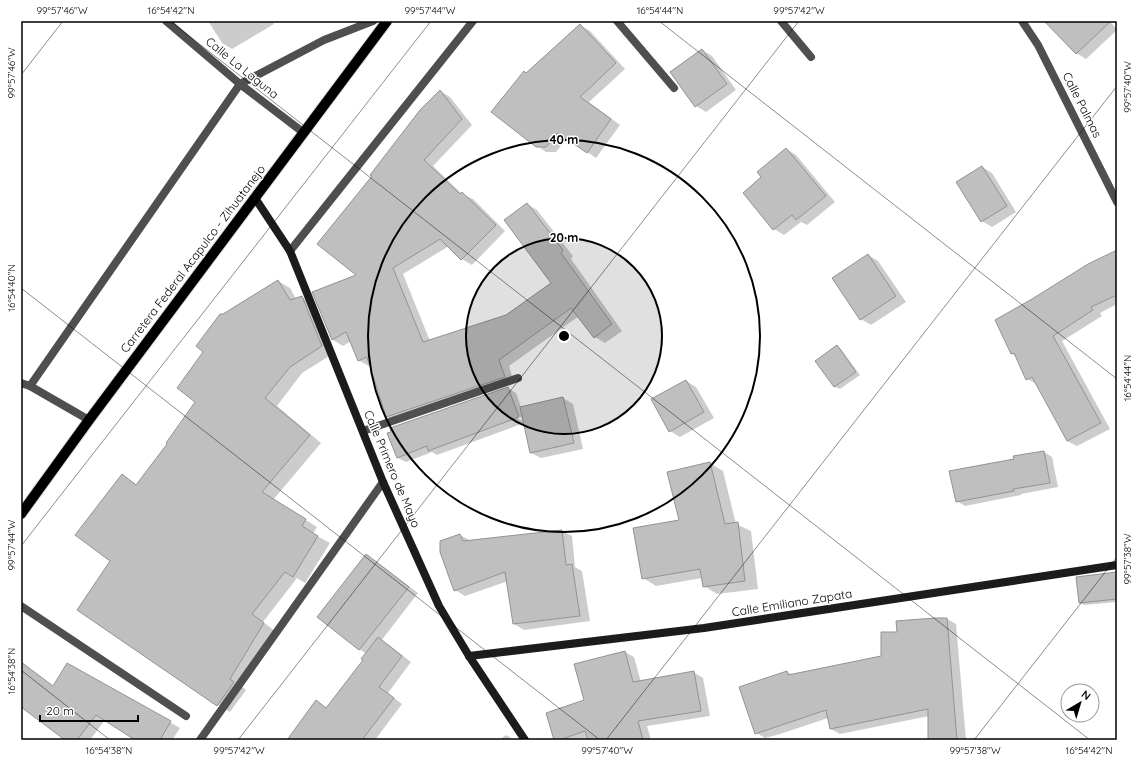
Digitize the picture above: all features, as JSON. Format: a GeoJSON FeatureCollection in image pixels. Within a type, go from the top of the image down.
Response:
{"type":"FeatureCollection","features":[{"type":"Feature","properties":{"kind":"main road","name":"Carretera Federal Acapulco - Zihuatanejo"},"geometry":{"type":"LineString","coordinates":[[21,514],[89,420],[387,21]]}},
{"type":"Feature","properties":{"kind":"street","name":"Calle La Laguna"},"geometry":{"type":"LineString","coordinates":[[166,21],[240,84],[304,133]]}},
{"type":"Feature","properties":{"kind":"street"},"geometry":{"type":"LineString","coordinates":[[30,386],[240,84],[324,40],[374,21]]}},
{"type":"Feature","properties":{"kind":"street"},"geometry":{"type":"LineString","coordinates":[[290,251],[473,21]]}},
{"type":"Feature","properties":{"kind":"street"},"geometry":{"type":"LineString","coordinates":[[617,21],[674,88]]}},
{"type":"Feature","properties":{"kind":"street"},"geometry":{"type":"LineString","coordinates":[[781,21],[811,57]]}},
{"type":"Feature","properties":{"kind":"street","name":"Calle Palmas"},"geometry":{"type":"LineString","coordinates":[[1022,21],[1038,45],[1117,202]]}},
{"type":"Feature","properties":{"kind":"street","name":"Calle Primero de Mayo"},"geometry":{"type":"LineString","coordinates":[[254,198],[290,251],[383,482],[439,606],[469,656],[525,740]]}},
{"type":"Feature","properties":{"kind":"street"},"geometry":{"type":"LineString","coordinates":[[363,431],[518,378]]}},
{"type":"Feature","properties":{"kind":"street"},"geometry":{"type":"LineString","coordinates":[[21,383],[30,386],[89,420]]}},
{"type":"Feature","properties":{"kind":"street"},"geometry":{"type":"LineString","coordinates":[[200,740],[383,482]]}},
{"type":"Feature","properties":{"kind":"street","name":"Calle Emiliano Zapata"},"geometry":{"type":"LineString","coordinates":[[469,656],[704,628],[1117,565]]}},
{"type":"Feature","properties":{"kind":"street"},"geometry":{"type":"LineString","coordinates":[[21,606],[186,716]]}},
{"type":"Feature","properties":{"kind":"building"},"geometry":{"type":"Polygon","coordinates":[[[1044,21],[1111,21],[1076,54],[1044,21]]]}},
{"type":"Feature","properties":{"kind":"building"},"geometry":{"type":"Polygon","coordinates":[[[580,24],[616,63],[580,97],[611,119],[587,153],[558,133],[546,147],[536,147],[491,112],[524,71],[526,73],[580,24]]]}},
{"type":"Feature","properties":{"kind":"building"},"geometry":{"type":"Polygon","coordinates":[[[702,49],[727,84],[695,107],[670,72],[702,49]]]}},
{"type":"Feature","properties":{"kind":"building"},"geometry":{"type":"Polygon","coordinates":[[[440,90],[462,119],[424,160],[460,194],[462,192],[496,225],[461,260],[440,239],[393,268],[423,342],[506,315],[551,283],[504,220],[527,203],[563,250],[561,253],[612,324],[594,338],[571,308],[499,360],[505,377],[386,417],[367,357],[358,361],[346,332],[332,340],[312,292],[356,275],[317,244],[372,176],[370,175],[420,110],[440,90]]]}},
{"type":"Feature","properties":{"kind":"building"},"geometry":{"type":"Polygon","coordinates":[[[786,148],[826,196],[796,220],[792,215],[773,230],[743,193],[761,177],[757,172],[786,148]]]}},
{"type":"Feature","properties":{"kind":"building"},"geometry":{"type":"Polygon","coordinates":[[[982,166],[1007,206],[981,222],[956,182],[982,166]]]}},
{"type":"Feature","properties":{"kind":"building"},"geometry":{"type":"Polygon","coordinates":[[[1117,250],[1117,295],[1091,307],[1093,310],[1053,336],[1101,423],[1067,441],[1032,377],[1026,380],[1014,353],[1011,354],[995,320],[1088,264],[1117,250]]]}},
{"type":"Feature","properties":{"kind":"building"},"geometry":{"type":"Polygon","coordinates":[[[868,254],[896,296],[860,320],[832,278],[868,254]]]}},
{"type":"Feature","properties":{"kind":"building"},"geometry":{"type":"Polygon","coordinates":[[[278,280],[290,300],[302,296],[322,346],[290,367],[265,398],[310,435],[262,492],[306,519],[302,526],[318,536],[293,577],[285,572],[252,614],[264,623],[230,679],[234,682],[217,706],[77,610],[110,561],[75,535],[122,474],[136,485],[167,444],[166,443],[195,402],[177,388],[203,352],[196,346],[220,314],[223,314],[278,280]]]}},
{"type":"Feature","properties":{"kind":"building"},"geometry":{"type":"Polygon","coordinates":[[[837,345],[856,372],[834,387],[815,361],[837,345]]]}},
{"type":"Feature","properties":{"kind":"building"},"geometry":{"type":"Polygon","coordinates":[[[686,380],[704,412],[669,432],[651,399],[686,380]]]}},
{"type":"Feature","properties":{"kind":"building"},"geometry":{"type":"Polygon","coordinates":[[[508,387],[519,417],[428,451],[427,446],[397,458],[387,433],[391,432],[390,428],[508,387]]]}},
{"type":"Feature","properties":{"kind":"building"},"geometry":{"type":"Polygon","coordinates":[[[563,397],[574,443],[530,453],[520,407],[563,397]]]}},
{"type":"Feature","properties":{"kind":"building"},"geometry":{"type":"Polygon","coordinates":[[[1044,451],[1050,483],[1013,489],[1014,491],[956,502],[949,471],[1014,459],[1013,456],[1044,451]]]}},
{"type":"Feature","properties":{"kind":"building"},"geometry":{"type":"Polygon","coordinates":[[[710,462],[725,524],[738,522],[745,581],[703,587],[700,569],[642,579],[633,528],[679,520],[667,472],[710,462]]]}},
{"type":"Feature","properties":{"kind":"building"},"geometry":{"type":"Polygon","coordinates":[[[562,530],[566,565],[572,564],[580,616],[513,624],[505,572],[454,591],[440,552],[440,541],[460,534],[463,541],[562,530]]]}},
{"type":"Feature","properties":{"kind":"building"},"geometry":{"type":"Polygon","coordinates":[[[366,554],[409,587],[359,650],[317,617],[366,554]]]}},
{"type":"Feature","properties":{"kind":"building"},"geometry":{"type":"Polygon","coordinates":[[[1117,572],[1117,599],[1079,603],[1076,577],[1117,572]]]}},
{"type":"Feature","properties":{"kind":"building"},"geometry":{"type":"Polygon","coordinates":[[[947,618],[957,740],[928,740],[928,709],[830,729],[826,710],[755,734],[739,687],[787,671],[788,675],[881,656],[881,632],[897,632],[896,621],[947,618]]]}},
{"type":"Feature","properties":{"kind":"building"},"geometry":{"type":"Polygon","coordinates":[[[378,637],[402,656],[379,687],[394,698],[362,740],[287,740],[316,700],[326,708],[363,660],[361,659],[378,637]]]}},
{"type":"Feature","properties":{"kind":"building"},"geometry":{"type":"Polygon","coordinates":[[[625,651],[633,682],[694,671],[701,711],[638,721],[643,740],[588,740],[585,731],[559,740],[554,740],[546,713],[584,700],[574,664],[625,651]]]}},
{"type":"Feature","properties":{"kind":"building"},"geometry":{"type":"Polygon","coordinates":[[[21,662],[53,686],[67,663],[171,721],[160,740],[135,740],[96,715],[77,740],[65,740],[21,707],[21,662]]]}}]}
